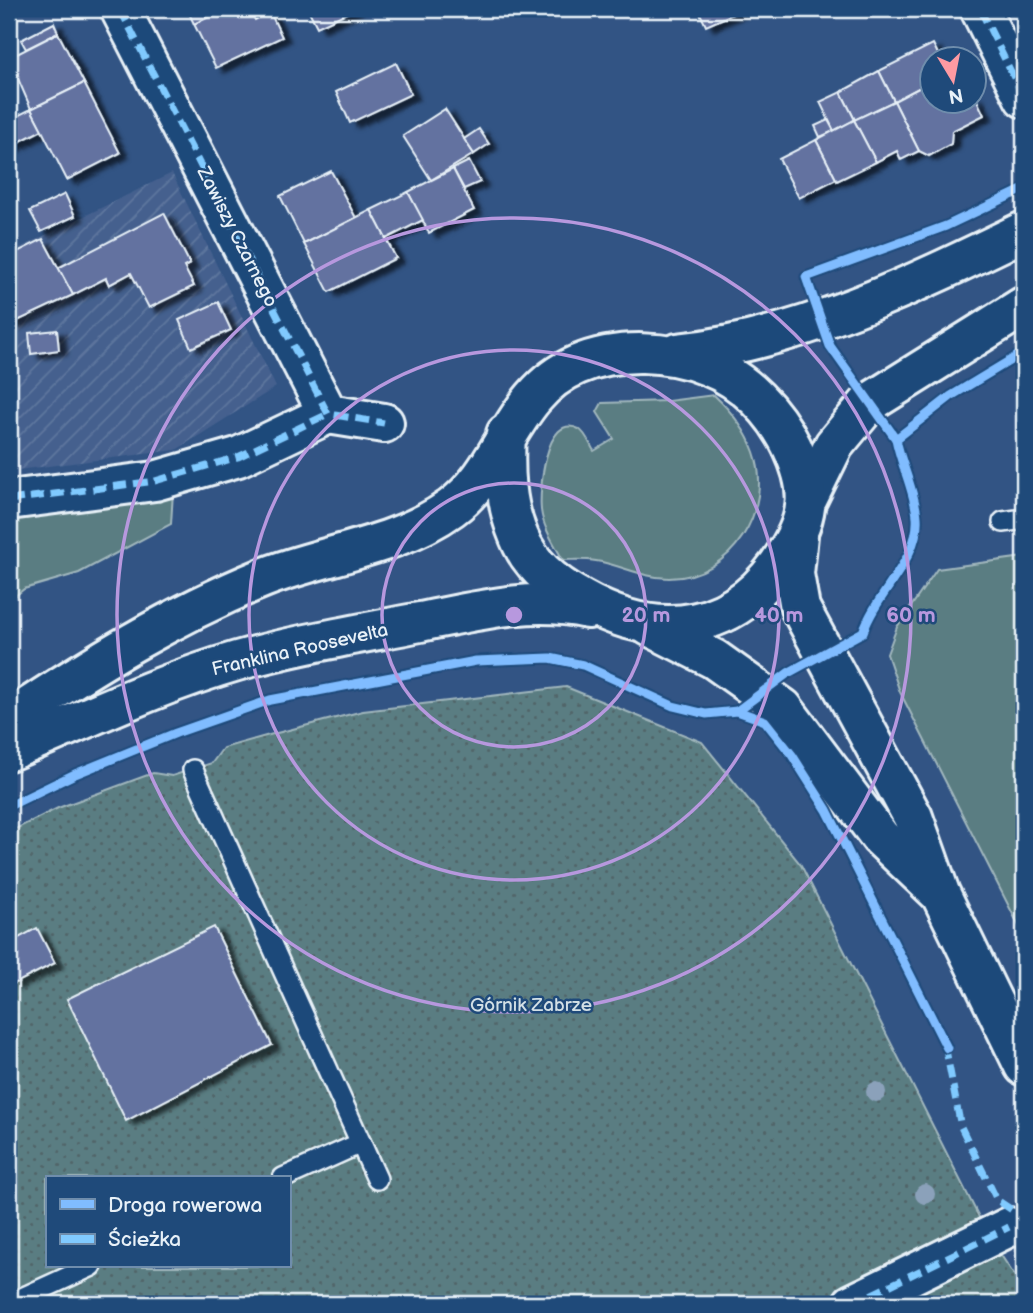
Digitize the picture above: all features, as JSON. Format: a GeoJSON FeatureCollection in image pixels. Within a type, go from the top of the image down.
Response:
{"type":"FeatureCollection","features":[{"type":"Feature","properties":{"kind":"street","name":"Zawiszy Czarnego"},"geometry":{"type":"LineString","coordinates":[[120,9],[328,414]]}},
{"type":"Feature","properties":{"kind":"street"},"geometry":{"type":"LineString","coordinates":[[979,9],[1024,97]]}},
{"type":"Feature","properties":{"kind":"street"},"geometry":{"type":"LineString","coordinates":[[659,354],[739,344],[780,332],[888,294],[1024,231]]}},
{"type":"Feature","properties":{"kind":"street"},"geometry":{"type":"LineString","coordinates":[[1024,306],[869,403],[834,446],[808,498],[798,535],[794,573],[800,608],[913,817],[940,893],[1024,1066]]}},
{"type":"Feature","properties":{"kind":"street"},"geometry":{"type":"LineString","coordinates":[[9,720],[97,661],[231,591],[300,564],[406,531],[449,510],[473,490],[506,434],[535,393],[576,365],[606,356],[631,352],[659,354],[696,361],[724,372],[747,389],[769,411],[788,439],[800,466],[808,498]]}},
{"type":"Feature","properties":{"kind":"street"},"geometry":{"type":"LineString","coordinates":[[9,500],[155,481],[238,457],[328,414],[384,423]]}},
{"type":"Feature","properties":{"kind":"street"},"geometry":{"type":"LineString","coordinates":[[506,434],[504,467],[508,503],[520,540],[536,565],[559,587],[603,612],[649,626],[713,659],[783,708],[880,837],[940,893]]}},
{"type":"Feature","properties":{"kind":"street"},"geometry":{"type":"LineString","coordinates":[[649,626],[684,624],[714,617],[737,605],[761,588],[798,535]]}},
{"type":"Feature","properties":{"kind":"street","name":"Franklina Roosevelta"},"geometry":{"type":"LineString","coordinates":[[9,751],[156,689],[237,661],[302,645],[532,603],[565,604],[603,612]]}},
{"type":"Feature","properties":{"kind":"street"},"geometry":{"type":"LineString","coordinates":[[852,1304],[1009,1227]]}},
{"type":"Feature","properties":{"kind":"lane"},"geometry":{"type":"LineString","coordinates":[[1003,522],[1024,519]]}},
{"type":"Feature","properties":{"kind":"lane"},"geometry":{"type":"LineString","coordinates":[[193,770],[377,1179]]}},
{"type":"Feature","properties":{"kind":"lane"},"geometry":{"type":"LineString","coordinates":[[288,1176],[361,1143]]}},
{"type":"Feature","properties":{"kind":"lane"},"geometry":{"type":"LineString","coordinates":[[9,1304],[88,1268]]}},
{"type":"Feature","properties":{"kind":"shaded area"},"geometry":{"type":"Polygon","coordinates":[[[172,173],[276,387],[176,450],[9,471],[9,253],[172,173]]]}},
{"type":"Feature","properties":{"kind":"green space"},"geometry":{"type":"Polygon","coordinates":[[[714,395],[732,414],[747,436],[759,474],[753,517],[743,536],[729,553],[712,566],[692,575],[669,578],[650,576],[596,561],[563,560],[544,523],[541,510],[546,456],[558,432],[568,427],[579,429],[594,451],[614,439],[597,412],[602,403],[668,401],[714,395]]]}},
{"type":"Feature","properties":{"kind":"green space"},"geometry":{"type":"Polygon","coordinates":[[[173,492],[171,524],[79,573],[24,589],[9,601],[9,511],[173,492]]]}},
{"type":"Feature","properties":{"kind":"green space"},"geometry":{"type":"Polygon","coordinates":[[[1024,557],[1024,936],[900,692],[887,654],[897,627],[937,569],[1024,557]]]}},
{"type":"Feature","properties":{"kind":"green space","name":"Górnik Zabrze"},"geometry":{"type":"Polygon","coordinates":[[[566,687],[702,742],[801,865],[989,1237],[1024,1290],[1024,1304],[9,1304],[9,832],[58,808],[153,773],[172,776],[212,763],[223,748],[363,711],[566,687]]]}},
{"type":"Feature","properties":{"kind":"building"},"geometry":{"type":"Polygon","coordinates":[[[187,9],[226,9],[194,24],[187,9]]]}},
{"type":"Feature","properties":{"kind":"building"},"geometry":{"type":"Polygon","coordinates":[[[226,9],[249,9],[255,20],[270,12],[282,37],[216,68],[194,24],[226,9]]]}},
{"type":"Feature","properties":{"kind":"building"},"geometry":{"type":"Polygon","coordinates":[[[308,9],[355,9],[317,27],[308,9]]]}},
{"type":"Feature","properties":{"kind":"building"},"geometry":{"type":"Polygon","coordinates":[[[698,9],[744,9],[706,26],[698,9]]]}},
{"type":"Feature","properties":{"kind":"building"},"geometry":{"type":"Polygon","coordinates":[[[54,23],[58,33],[26,49],[21,40],[54,23]]]}},
{"type":"Feature","properties":{"kind":"building"},"geometry":{"type":"Polygon","coordinates":[[[58,33],[84,83],[31,109],[9,58],[58,33]]]}},
{"type":"Feature","properties":{"kind":"building"},"geometry":{"type":"Polygon","coordinates":[[[918,52],[918,88],[894,101],[879,71],[918,52]]]}},
{"type":"Feature","properties":{"kind":"building"},"geometry":{"type":"Polygon","coordinates":[[[396,63],[411,94],[350,123],[336,92],[396,63]]]}},
{"type":"Feature","properties":{"kind":"building"},"geometry":{"type":"Polygon","coordinates":[[[879,71],[894,101],[855,120],[841,92],[879,71]]]}},
{"type":"Feature","properties":{"kind":"building"},"geometry":{"type":"Polygon","coordinates":[[[84,83],[120,153],[67,180],[31,109],[84,83]]]}},
{"type":"Feature","properties":{"kind":"building"},"geometry":{"type":"Polygon","coordinates":[[[918,88],[918,116],[982,116],[952,131],[951,144],[929,156],[919,151],[894,101],[918,88]]]}},
{"type":"Feature","properties":{"kind":"building"},"geometry":{"type":"Polygon","coordinates":[[[841,92],[855,120],[834,131],[820,102],[841,92]]]}},
{"type":"Feature","properties":{"kind":"building"},"geometry":{"type":"Polygon","coordinates":[[[894,101],[919,151],[901,160],[897,151],[876,162],[854,120],[894,101]]]}},
{"type":"Feature","properties":{"kind":"building"},"geometry":{"type":"Polygon","coordinates":[[[31,109],[42,130],[9,147],[9,120],[31,109]]]}},
{"type":"Feature","properties":{"kind":"building"},"geometry":{"type":"Polygon","coordinates":[[[445,109],[474,154],[431,180],[403,136],[445,109]]]}},
{"type":"Feature","properties":{"kind":"building"},"geometry":{"type":"Polygon","coordinates":[[[828,120],[834,131],[820,137],[815,126],[828,120]]]}},
{"type":"Feature","properties":{"kind":"building"},"geometry":{"type":"Polygon","coordinates":[[[854,120],[876,162],[837,181],[816,140],[854,120]]]}},
{"type":"Feature","properties":{"kind":"building"},"geometry":{"type":"Polygon","coordinates":[[[479,129],[489,144],[474,154],[464,139],[479,129]]]}},
{"type":"Feature","properties":{"kind":"building"},"geometry":{"type":"Polygon","coordinates":[[[816,140],[836,179],[799,198],[779,159],[816,140]]]}},
{"type":"Feature","properties":{"kind":"building"},"geometry":{"type":"Polygon","coordinates":[[[469,161],[480,182],[464,189],[453,169],[469,161]]]}},
{"type":"Feature","properties":{"kind":"building"},"geometry":{"type":"Polygon","coordinates":[[[453,169],[474,210],[429,233],[408,192],[453,169]]]}},
{"type":"Feature","properties":{"kind":"building"},"geometry":{"type":"Polygon","coordinates":[[[331,171],[356,218],[304,244],[280,196],[331,171]]]}},
{"type":"Feature","properties":{"kind":"building"},"geometry":{"type":"Polygon","coordinates":[[[408,192],[423,220],[386,239],[371,210],[408,192]]]}},
{"type":"Feature","properties":{"kind":"building"},"geometry":{"type":"Polygon","coordinates":[[[65,194],[75,216],[41,232],[30,211],[65,194]]]}},
{"type":"Feature","properties":{"kind":"building"},"geometry":{"type":"Polygon","coordinates":[[[371,210],[396,258],[329,292],[304,244],[371,210]]]}},
{"type":"Feature","properties":{"kind":"building"},"geometry":{"type":"Polygon","coordinates":[[[164,213],[190,264],[184,267],[194,286],[149,308],[131,273],[109,285],[106,278],[73,295],[58,268],[164,213]]]}},
{"type":"Feature","properties":{"kind":"building"},"geometry":{"type":"Polygon","coordinates":[[[43,239],[73,295],[9,325],[9,256],[43,239]]]}},
{"type":"Feature","properties":{"kind":"building"},"geometry":{"type":"Polygon","coordinates":[[[218,302],[231,330],[191,348],[179,320],[218,302]]]}},
{"type":"Feature","properties":{"kind":"building"},"geometry":{"type":"Polygon","coordinates":[[[57,330],[59,350],[31,354],[29,333],[57,330]]]}},
{"type":"Feature","properties":{"kind":"building"},"geometry":{"type":"Polygon","coordinates":[[[214,927],[272,1045],[126,1121],[67,999],[214,927]]]}},
{"type":"Feature","properties":{"kind":"building"},"geometry":{"type":"Polygon","coordinates":[[[37,928],[55,963],[12,985],[9,979],[9,943],[37,928]]]}},
{"type":"Feature","properties":{"kind":"marked path"},"geometry":{"type":"LineString","coordinates":[[120,9],[328,414],[384,423]]}},
{"type":"Feature","properties":{"kind":"marked path"},"geometry":{"type":"LineString","coordinates":[[980,9],[1024,98]]}},
{"type":"Feature","properties":{"kind":"marked path"},"geometry":{"type":"LineString","coordinates":[[9,500],[155,481],[238,457],[328,414]]}},
{"type":"Feature","properties":{"kind":"marked path"},"geometry":{"type":"LineString","coordinates":[[945,1045],[961,1127],[997,1200],[1024,1218]]}},
{"type":"Feature","properties":{"kind":"marked path"},"geometry":{"type":"LineString","coordinates":[[852,1304],[1009,1227]]}},
{"type":"Feature","properties":{"kind":"cycle path"},"geometry":{"type":"LineString","coordinates":[[896,439],[830,346],[806,277],[946,226],[1024,189]]}},
{"type":"Feature","properties":{"kind":"cycle path"},"geometry":{"type":"LineString","coordinates":[[737,711],[788,673],[863,632],[869,617],[905,561],[916,532],[916,507],[896,439],[951,396],[1024,352]]}},
{"type":"Feature","properties":{"kind":"cycle path"},"geometry":{"type":"LineString","coordinates":[[9,806],[75,774],[176,733],[270,700],[476,661],[550,658],[583,665],[673,706],[706,714],[737,711],[765,721],[792,755],[827,810],[947,1048]]}}]}
